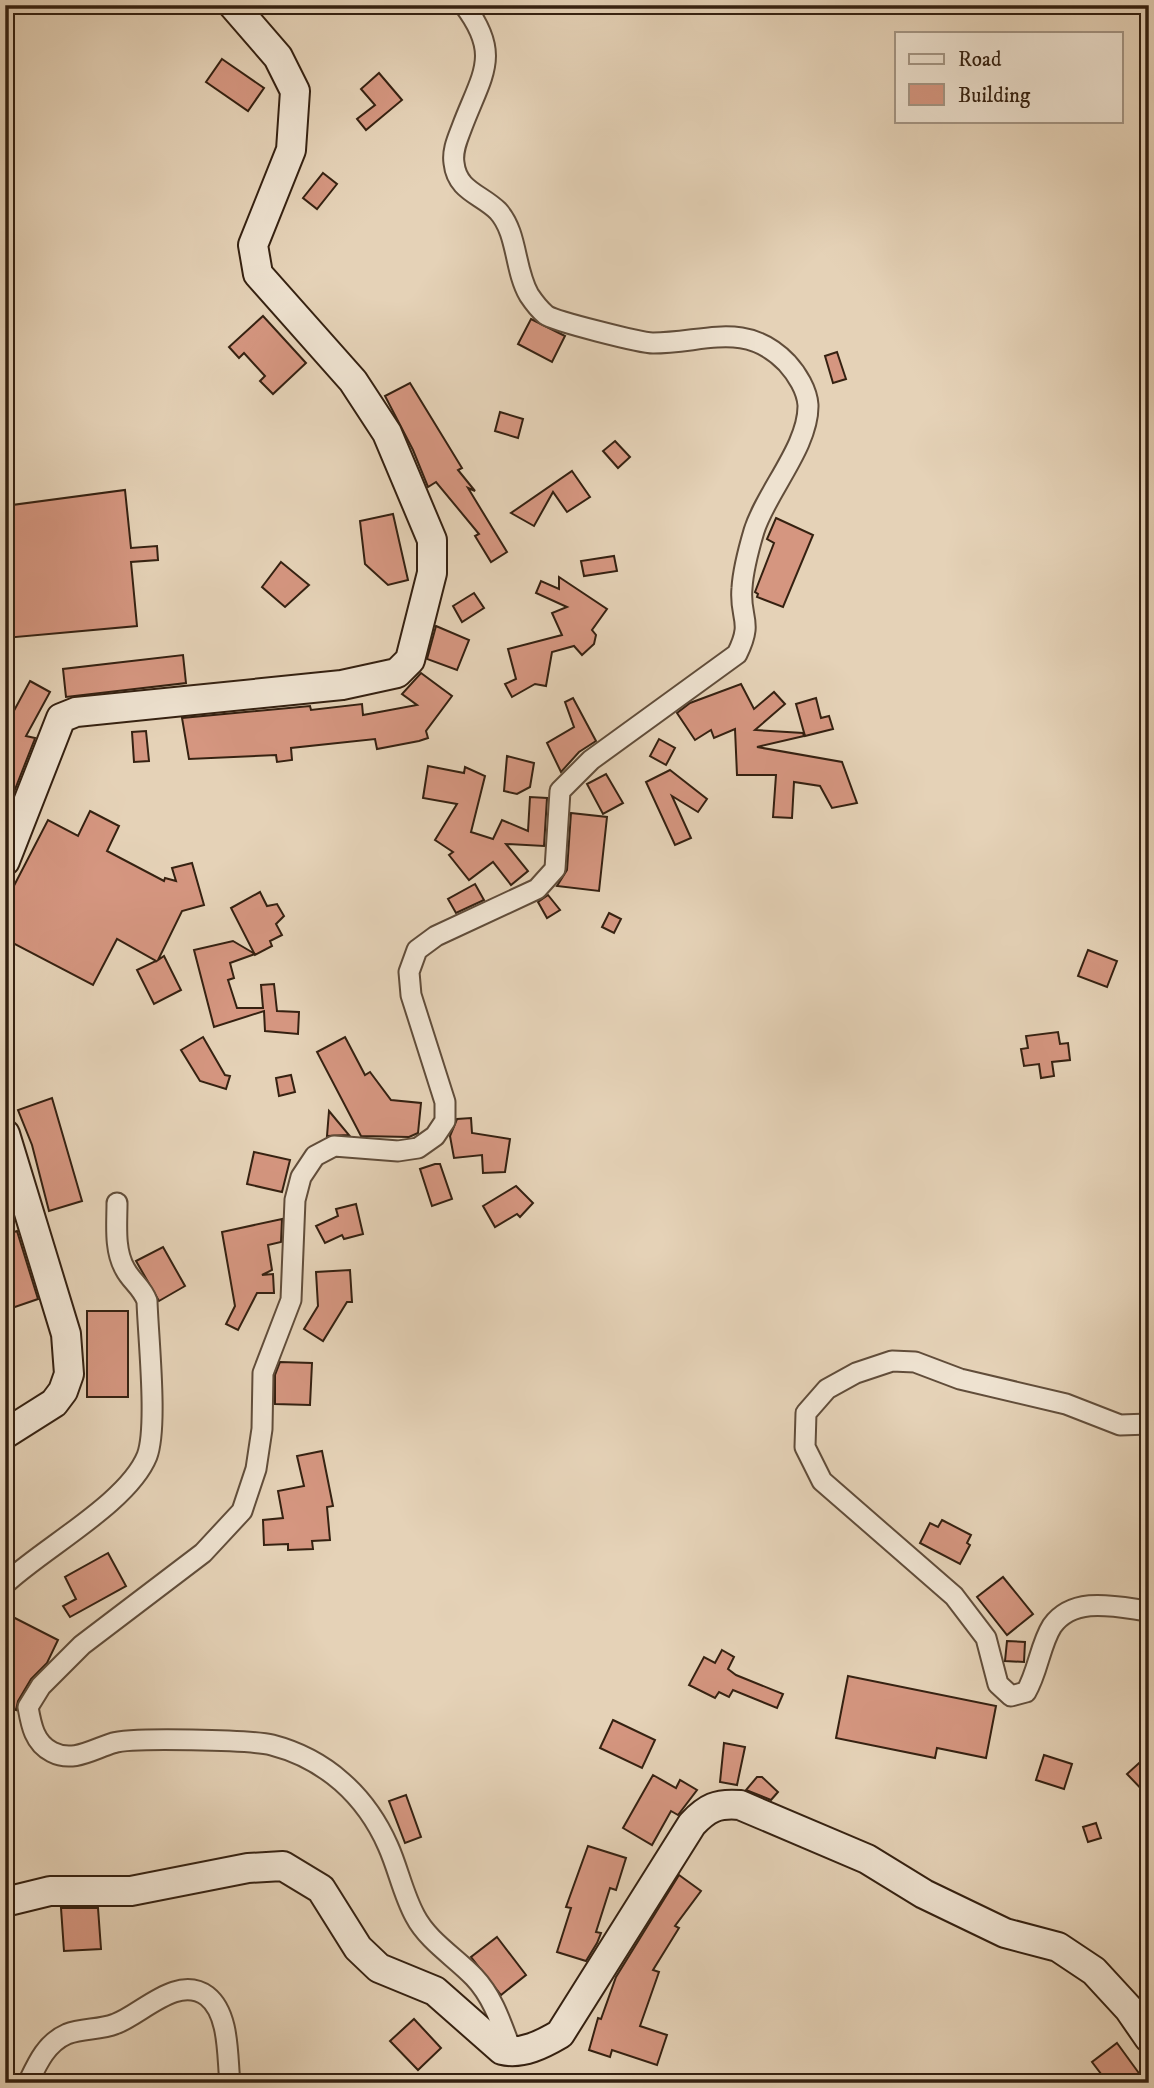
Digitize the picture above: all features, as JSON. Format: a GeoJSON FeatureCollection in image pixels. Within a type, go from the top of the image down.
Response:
{"type":"FeatureCollection","features":[{"type":"Feature","properties":{"kind":"street"},"geometry":{"type":"LineString","coordinates":[[5,861],[61,718],[76,712],[342,685],[397,673],[410,660],[432,573],[432,540],[387,433],[353,381],[258,274],[253,245],[291,150],[295,91],[278,57],[233,5]]}},
{"type":"Feature","properties":{"kind":"street"},"geometry":{"type":"LineString","coordinates":[[464,5],[482,28],[487,48],[483,69],[456,143],[453,161],[459,181],[498,211],[509,229],[520,278],[531,298],[547,316],[650,344],[723,335],[751,339],[778,353],[798,375],[808,405],[801,436],[754,531],[742,589],[747,634],[737,654],[591,760],[561,791],[555,869],[548,880],[537,889],[436,936],[417,950],[409,972],[411,995],[444,1102],[445,1121],[435,1136],[418,1148],[398,1151],[334,1146],[316,1156],[301,1177],[295,1200],[291,1300],[282,1331],[263,1373],[262,1429],[256,1469],[242,1511],[202,1553],[82,1645],[41,1686],[28,1707],[33,1733],[52,1753],[79,1756],[115,1741],[146,1739],[271,1744],[309,1760],[346,1782],[368,1811],[388,1845],[415,1917],[431,1937],[475,1978],[492,2001],[512,2052]]}},
{"type":"Feature","properties":{"kind":"street"},"geometry":{"type":"LineString","coordinates":[[5,1135],[66,1334],[69,1374],[63,1391],[54,1403],[5,1434]]}},
{"type":"Feature","properties":{"kind":"street"},"geometry":{"type":"LineString","coordinates":[[5,1584],[130,1483],[147,1456],[151,1433],[147,1301],[142,1289],[125,1270],[119,1253],[117,1203]]}},
{"type":"Feature","properties":{"kind":"street"},"geometry":{"type":"LineString","coordinates":[[1149,1424],[1120,1425],[1066,1404],[960,1379],[915,1362],[892,1361],[856,1373],[827,1389],[806,1413],[805,1447],[822,1481],[971,1615],[986,1638],[998,1684],[1011,1696],[1026,1692],[1035,1677],[1052,1627],[1068,1610],[1094,1605],[1149,1611]]}},
{"type":"Feature","properties":{"kind":"street"},"geometry":{"type":"LineString","coordinates":[[5,1902],[50,1891],[131,1891],[248,1868],[283,1866],[321,1889],[358,1948],[379,1968],[435,1991],[502,2050],[512,2052],[541,2045],[560,2034],[692,1824],[706,1810],[721,1804],[740,1805],[867,1859],[924,1894],[1005,1933],[1058,1948],[1094,1970],[1129,2009],[1149,2038]]}},
{"type":"Feature","properties":{"kind":"street"},"geometry":{"type":"LineString","coordinates":[[28,2083],[43,2052],[67,2034],[114,2025],[171,1993],[188,1989],[207,1996],[221,2016],[230,2083]]}},
{"type":"Feature","properties":{"kind":"building"},"geometry":{"type":"Polygon","coordinates":[[[222,59],[264,88],[248,111],[206,82],[222,59]]]}},
{"type":"Feature","properties":{"kind":"building"},"geometry":{"type":"Polygon","coordinates":[[[379,73],[402,100],[366,130],[357,119],[375,105],[361,89],[379,73]]]}},
{"type":"Feature","properties":{"kind":"building"},"geometry":{"type":"Polygon","coordinates":[[[323,173],[337,184],[317,209],[303,198],[323,173]]]}},
{"type":"Feature","properties":{"kind":"building"},"geometry":{"type":"Polygon","coordinates":[[[263,316],[306,363],[273,394],[260,381],[265,376],[244,353],[239,358],[229,347],[263,316]]]}},
{"type":"Feature","properties":{"kind":"building"},"geometry":{"type":"Polygon","coordinates":[[[531,319],[565,336],[552,362],[518,344],[531,319]]]}},
{"type":"Feature","properties":{"kind":"building"},"geometry":{"type":"Polygon","coordinates":[[[837,352],[846,379],[833,383],[825,356],[837,352]]]}},
{"type":"Feature","properties":{"kind":"building"},"geometry":{"type":"Polygon","coordinates":[[[410,383],[462,468],[458,470],[475,491],[468,488],[507,552],[491,562],[475,536],[479,534],[436,482],[428,487],[413,450],[385,396],[410,383]]]}},
{"type":"Feature","properties":{"kind":"building"},"geometry":{"type":"Polygon","coordinates":[[[500,412],[523,419],[518,438],[495,431],[500,412]]]}},
{"type":"Feature","properties":{"kind":"building"},"geometry":{"type":"Polygon","coordinates":[[[615,441],[630,457],[618,468],[603,451],[615,441]]]}},
{"type":"Feature","properties":{"kind":"building"},"geometry":{"type":"Polygon","coordinates":[[[572,471],[590,497],[567,512],[553,492],[534,526],[511,513],[572,471]]]}},
{"type":"Feature","properties":{"kind":"building"},"geometry":{"type":"Polygon","coordinates":[[[125,490],[131,548],[157,546],[158,560],[131,562],[137,626],[5,638],[5,590],[11,590],[5,554],[5,506],[125,490]]]}},
{"type":"Feature","properties":{"kind":"building"},"geometry":{"type":"Polygon","coordinates":[[[393,514],[408,580],[388,585],[365,564],[360,521],[393,514]]]}},
{"type":"Feature","properties":{"kind":"building"},"geometry":{"type":"Polygon","coordinates":[[[776,518],[813,535],[783,607],[757,597],[755,592],[774,543],[767,539],[776,518]]]}},
{"type":"Feature","properties":{"kind":"building"},"geometry":{"type":"Polygon","coordinates":[[[614,556],[617,571],[584,576],[581,561],[614,556]]]}},
{"type":"Feature","properties":{"kind":"building"},"geometry":{"type":"Polygon","coordinates":[[[281,562],[309,585],[285,607],[262,587],[281,562]]]}},
{"type":"Feature","properties":{"kind":"building"},"geometry":{"type":"Polygon","coordinates":[[[559,577],[607,609],[592,630],[596,635],[594,644],[582,655],[574,646],[552,652],[546,686],[535,684],[512,697],[505,684],[516,679],[508,649],[562,635],[552,613],[567,607],[536,593],[541,581],[559,589],[559,577]]]}},
{"type":"Feature","properties":{"kind":"building"},"geometry":{"type":"Polygon","coordinates":[[[474,593],[484,608],[462,622],[453,606],[474,593]]]}},
{"type":"Feature","properties":{"kind":"building"},"geometry":{"type":"Polygon","coordinates":[[[436,626],[469,640],[457,670],[427,659],[436,626]]]}},
{"type":"Feature","properties":{"kind":"building"},"geometry":{"type":"Polygon","coordinates":[[[183,655],[186,683],[66,697],[63,669],[183,655]]]}},
{"type":"Feature","properties":{"kind":"building"},"geometry":{"type":"Polygon","coordinates":[[[421,673],[452,696],[426,731],[428,738],[377,749],[375,739],[291,748],[292,760],[277,762],[276,755],[189,759],[182,718],[362,704],[363,715],[417,705],[402,694],[421,673]]]}},
{"type":"Feature","properties":{"kind":"building"},"geometry":{"type":"Polygon","coordinates":[[[30,681],[50,692],[26,736],[35,738],[5,815],[5,747],[10,718],[30,681]]]}},
{"type":"Feature","properties":{"kind":"building"},"geometry":{"type":"Polygon","coordinates":[[[741,684],[754,709],[774,692],[785,704],[755,730],[803,733],[804,736],[757,747],[842,762],[857,803],[832,808],[820,786],[794,782],[792,818],[773,817],[776,775],[737,775],[735,729],[714,738],[711,730],[695,740],[677,713],[690,703],[741,684]]]}},
{"type":"Feature","properties":{"kind":"building"},"geometry":{"type":"Polygon","coordinates":[[[573,698],[596,741],[579,752],[561,772],[547,743],[574,727],[565,702],[573,698]]]}},
{"type":"Feature","properties":{"kind":"building"},"geometry":{"type":"Polygon","coordinates":[[[816,698],[821,718],[829,716],[833,729],[805,736],[796,704],[816,698]]]}},
{"type":"Feature","properties":{"kind":"building"},"geometry":{"type":"Polygon","coordinates":[[[146,731],[149,761],[134,762],[132,732],[146,731]]]}},
{"type":"Feature","properties":{"kind":"building"},"geometry":{"type":"Polygon","coordinates":[[[659,739],[675,748],[666,765],[650,756],[659,739]]]}},
{"type":"Feature","properties":{"kind":"building"},"geometry":{"type":"Polygon","coordinates":[[[507,756],[534,763],[530,787],[517,794],[504,791],[507,756]]]}},
{"type":"Feature","properties":{"kind":"building"},"geometry":{"type":"Polygon","coordinates":[[[428,766],[464,773],[465,767],[485,776],[471,832],[493,839],[502,820],[528,831],[530,797],[547,798],[544,846],[506,844],[528,871],[511,885],[493,862],[469,880],[449,855],[453,852],[435,840],[457,804],[423,798],[428,766]]]}},
{"type":"Feature","properties":{"kind":"building"},"geometry":{"type":"Polygon","coordinates":[[[670,770],[707,799],[698,812],[672,796],[691,838],[675,845],[646,782],[670,770]]]}},
{"type":"Feature","properties":{"kind":"building"},"geometry":{"type":"Polygon","coordinates":[[[606,774],[623,803],[603,814],[587,784],[606,774]]]}},
{"type":"Feature","properties":{"kind":"building"},"geometry":{"type":"Polygon","coordinates":[[[90,811],[119,826],[107,851],[164,881],[165,878],[176,881],[172,868],[192,863],[204,905],[182,911],[158,960],[164,956],[181,990],[154,1004],[137,970],[156,961],[117,939],[93,985],[5,939],[5,903],[48,820],[78,836],[90,811]]]}},
{"type":"Feature","properties":{"kind":"building"},"geometry":{"type":"Polygon","coordinates":[[[571,813],[607,817],[599,891],[557,886],[567,870],[571,813]]]}},
{"type":"Feature","properties":{"kind":"building"},"geometry":{"type":"Polygon","coordinates":[[[475,884],[484,900],[456,913],[448,899],[475,884]]]}},
{"type":"Feature","properties":{"kind":"building"},"geometry":{"type":"Polygon","coordinates":[[[260,892],[267,906],[277,904],[284,916],[276,924],[282,935],[270,941],[272,946],[255,955],[231,908],[260,892]]]}},
{"type":"Feature","properties":{"kind":"building"},"geometry":{"type":"Polygon","coordinates":[[[548,895],[560,910],[547,918],[538,902],[548,895]]]}},
{"type":"Feature","properties":{"kind":"building"},"geometry":{"type":"Polygon","coordinates":[[[609,913],[621,919],[614,933],[602,927],[609,913]]]}},
{"type":"Feature","properties":{"kind":"building"},"geometry":{"type":"Polygon","coordinates":[[[233,941],[255,954],[230,963],[234,978],[228,980],[237,1008],[263,1008],[261,985],[274,984],[277,1011],[299,1012],[298,1034],[265,1031],[264,1011],[214,1027],[194,950],[233,941]]]}},
{"type":"Feature","properties":{"kind":"building"},"geometry":{"type":"Polygon","coordinates":[[[1088,950],[1117,961],[1107,987],[1078,976],[1088,950]]]}},
{"type":"Feature","properties":{"kind":"building"},"geometry":{"type":"Polygon","coordinates":[[[1058,1032],[1060,1044],[1068,1043],[1070,1060],[1052,1062],[1054,1076],[1041,1078],[1039,1064],[1024,1066],[1021,1049],[1028,1048],[1026,1036],[1058,1032]]]}},
{"type":"Feature","properties":{"kind":"building"},"geometry":{"type":"Polygon","coordinates":[[[203,1037],[225,1075],[230,1076],[226,1089],[200,1081],[181,1050],[203,1037]]]}},
{"type":"Feature","properties":{"kind":"building"},"geometry":{"type":"Polygon","coordinates":[[[345,1037],[365,1075],[370,1072],[391,1100],[421,1103],[418,1133],[409,1137],[361,1136],[317,1052],[345,1037]]]}},
{"type":"Feature","properties":{"kind":"building"},"geometry":{"type":"Polygon","coordinates":[[[291,1075],[295,1092],[279,1096],[276,1078],[291,1075]]]}},
{"type":"Feature","properties":{"kind":"building"},"geometry":{"type":"Polygon","coordinates":[[[52,1098],[82,1201],[49,1211],[32,1145],[18,1110],[52,1098]]]}},
{"type":"Feature","properties":{"kind":"building"},"geometry":{"type":"Polygon","coordinates":[[[329,1111],[349,1135],[327,1136],[329,1111]]]}},
{"type":"Feature","properties":{"kind":"building"},"geometry":{"type":"Polygon","coordinates":[[[471,1118],[472,1133],[510,1139],[505,1172],[483,1173],[482,1155],[454,1158],[450,1136],[457,1119],[471,1118]]]}},
{"type":"Feature","properties":{"kind":"building"},"geometry":{"type":"Polygon","coordinates":[[[254,1152],[290,1160],[282,1192],[247,1184],[254,1152]]]}},
{"type":"Feature","properties":{"kind":"building"},"geometry":{"type":"Polygon","coordinates":[[[440,1164],[452,1199],[432,1206],[420,1169],[440,1164]]]}},
{"type":"Feature","properties":{"kind":"building"},"geometry":{"type":"Polygon","coordinates":[[[516,1186],[533,1203],[520,1217],[517,1214],[495,1227],[483,1206],[516,1186]]]}},
{"type":"Feature","properties":{"kind":"building"},"geometry":{"type":"Polygon","coordinates":[[[356,1204],[363,1234],[344,1239],[342,1235],[325,1243],[316,1226],[338,1216],[336,1209],[356,1204]]]}},
{"type":"Feature","properties":{"kind":"building"},"geometry":{"type":"Polygon","coordinates":[[[282,1219],[281,1242],[268,1245],[272,1270],[262,1275],[273,1274],[274,1293],[257,1293],[238,1330],[226,1324],[235,1306],[222,1232],[282,1219]]]}},
{"type":"Feature","properties":{"kind":"building"},"geometry":{"type":"Polygon","coordinates":[[[17,1231],[38,1299],[12,1308],[5,1288],[5,1235],[17,1231]]]}},
{"type":"Feature","properties":{"kind":"building"},"geometry":{"type":"Polygon","coordinates":[[[163,1247],[185,1286],[159,1301],[136,1261],[163,1247]]]}},
{"type":"Feature","properties":{"kind":"building"},"geometry":{"type":"Polygon","coordinates":[[[350,1270],[352,1302],[347,1302],[323,1341],[304,1329],[318,1306],[316,1272],[350,1270]]]}},
{"type":"Feature","properties":{"kind":"building"},"geometry":{"type":"Polygon","coordinates":[[[87,1311],[128,1311],[128,1397],[87,1397],[87,1311]]]}},
{"type":"Feature","properties":{"kind":"building"},"geometry":{"type":"Polygon","coordinates":[[[280,1362],[312,1363],[310,1405],[275,1404],[275,1375],[280,1362]]]}},
{"type":"Feature","properties":{"kind":"building"},"geometry":{"type":"Polygon","coordinates":[[[322,1451],[333,1506],[327,1507],[330,1540],[312,1541],[313,1549],[288,1550],[288,1544],[264,1545],[263,1520],[283,1518],[278,1491],[304,1486],[297,1456],[322,1451]]]}},
{"type":"Feature","properties":{"kind":"building"},"geometry":{"type":"Polygon","coordinates":[[[942,1520],[971,1535],[967,1543],[970,1545],[960,1564],[920,1543],[930,1523],[938,1527],[942,1520]]]}},
{"type":"Feature","properties":{"kind":"building"},"geometry":{"type":"Polygon","coordinates":[[[108,1553],[126,1586],[70,1617],[63,1606],[76,1599],[65,1577],[108,1553]]]}},
{"type":"Feature","properties":{"kind":"building"},"geometry":{"type":"Polygon","coordinates":[[[1003,1577],[1033,1614],[1007,1635],[977,1597],[1003,1577]]]}},
{"type":"Feature","properties":{"kind":"building"},"geometry":{"type":"Polygon","coordinates":[[[5,1613],[58,1640],[47,1663],[31,1679],[18,1701],[16,1710],[5,1705],[5,1613]]]}},
{"type":"Feature","properties":{"kind":"building"},"geometry":{"type":"Polygon","coordinates":[[[1007,1641],[1025,1642],[1024,1662],[1005,1661],[1007,1641]]]}},
{"type":"Feature","properties":{"kind":"building"},"geometry":{"type":"Polygon","coordinates":[[[722,1650],[734,1657],[728,1669],[736,1675],[783,1694],[777,1708],[733,1690],[729,1697],[719,1692],[715,1698],[689,1685],[704,1657],[715,1663],[722,1650]]]}},
{"type":"Feature","properties":{"kind":"building"},"geometry":{"type":"Polygon","coordinates":[[[848,1676],[996,1706],[986,1758],[937,1748],[935,1758],[836,1738],[848,1676]]]}},
{"type":"Feature","properties":{"kind":"building"},"geometry":{"type":"Polygon","coordinates":[[[613,1720],[655,1740],[642,1768],[600,1748],[613,1720]]]}},
{"type":"Feature","properties":{"kind":"building"},"geometry":{"type":"Polygon","coordinates":[[[724,1743],[745,1747],[737,1785],[720,1782],[724,1743]]]}},
{"type":"Feature","properties":{"kind":"building"},"geometry":{"type":"Polygon","coordinates":[[[1149,1754],[1149,1797],[1127,1774],[1149,1754]]]}},
{"type":"Feature","properties":{"kind":"building"},"geometry":{"type":"Polygon","coordinates":[[[1044,1755],[1072,1764],[1064,1789],[1036,1780],[1044,1755]]]}},
{"type":"Feature","properties":{"kind":"building"},"geometry":{"type":"Polygon","coordinates":[[[653,1775],[676,1788],[680,1780],[697,1790],[678,1815],[671,1811],[652,1845],[623,1828],[653,1775]]]}},
{"type":"Feature","properties":{"kind":"building"},"geometry":{"type":"Polygon","coordinates":[[[757,1777],[762,1777],[778,1792],[771,1800],[746,1790],[757,1777]]]}},
{"type":"Feature","properties":{"kind":"building"},"geometry":{"type":"Polygon","coordinates":[[[406,1795],[421,1837],[405,1843],[389,1801],[406,1795]]]}},
{"type":"Feature","properties":{"kind":"building"},"geometry":{"type":"Polygon","coordinates":[[[1096,1823],[1101,1838],[1088,1842],[1083,1827],[1096,1823]]]}},
{"type":"Feature","properties":{"kind":"building"},"geometry":{"type":"Polygon","coordinates":[[[588,1846],[626,1858],[616,1890],[610,1888],[596,1932],[601,1933],[586,1961],[557,1952],[571,1908],[566,1907],[588,1846]]]}},
{"type":"Feature","properties":{"kind":"building"},"geometry":{"type":"Polygon","coordinates":[[[679,1875],[701,1891],[675,1926],[679,1928],[653,1970],[659,1972],[640,2026],[667,2035],[657,2065],[612,2050],[610,2057],[589,2050],[598,2018],[601,2019],[616,1977],[679,1875]]]}},
{"type":"Feature","properties":{"kind":"building"},"geometry":{"type":"Polygon","coordinates":[[[61,1908],[98,1908],[101,1949],[64,1951],[61,1908]]]}},
{"type":"Feature","properties":{"kind":"building"},"geometry":{"type":"Polygon","coordinates":[[[497,1937],[526,1975],[501,1995],[471,1957],[497,1937]]]}},
{"type":"Feature","properties":{"kind":"building"},"geometry":{"type":"Polygon","coordinates":[[[414,2019],[441,2048],[418,2070],[390,2041],[414,2019]]]}},
{"type":"Feature","properties":{"kind":"building"},"geometry":{"type":"Polygon","coordinates":[[[1117,2043],[1141,2076],[1133,2083],[1108,2083],[1092,2062],[1117,2043]]]}}]}
